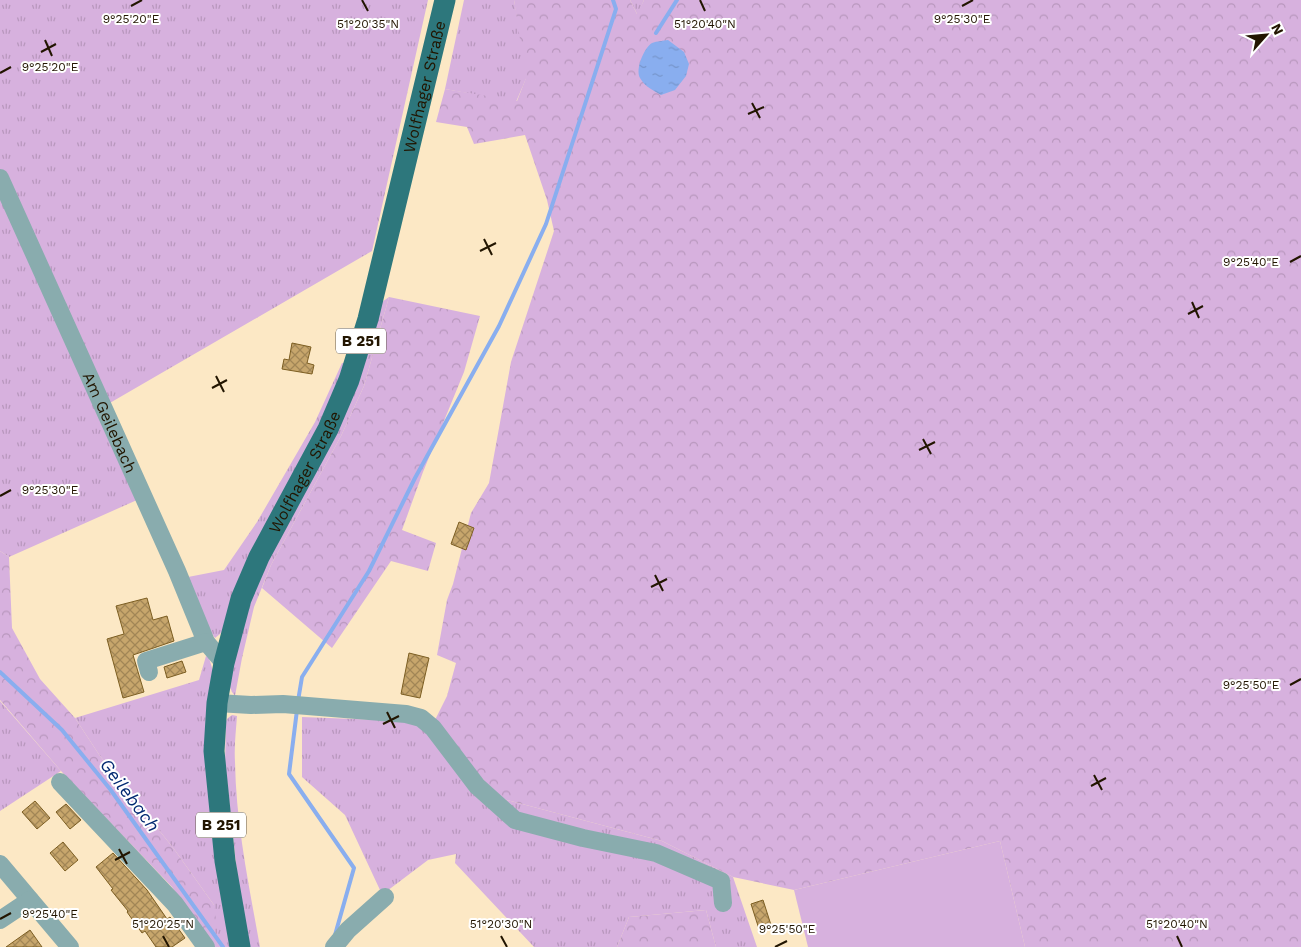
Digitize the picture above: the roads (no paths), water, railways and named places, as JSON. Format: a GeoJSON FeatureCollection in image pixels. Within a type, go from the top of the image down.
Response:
{"type":"FeatureCollection","features":[{"type":"Feature","properties":{"kind":"main road","name":"Wolfhager Straße"},"geometry":{"type":"LineString","coordinates":[[240,947],[225,861],[214,751],[217,703],[224,663],[241,599],[259,557],[328,429],[349,380],[368,319],[445,0]]}},
{"type":"Feature","properties":{"kind":"street","name":"Am Geilebach"},"geometry":{"type":"LineString","coordinates":[[0,178],[177,571],[206,642],[224,663]]}},
{"type":"Feature","properties":{"kind":"street"},"geometry":{"type":"LineString","coordinates":[[149,672],[146,661],[206,642]]}},
{"type":"Feature","properties":{"kind":"street"},"geometry":{"type":"LineString","coordinates":[[217,703],[408,709],[434,728],[477,786],[515,820],[582,838],[656,853],[721,881],[723,903]]}},
{"type":"Feature","properties":{"kind":"street"},"geometry":{"type":"LineString","coordinates":[[60,782],[174,904],[206,947]]}},
{"type":"Feature","properties":{"kind":"street"},"geometry":{"type":"LineString","coordinates":[[0,864],[70,947]]}},
{"type":"Feature","properties":{"kind":"street"},"geometry":{"type":"LineString","coordinates":[[334,947],[348,930],[385,897]]}},
{"type":"Feature","properties":{"kind":"street"},"geometry":{"type":"LineString","coordinates":[[0,920],[30,900]]}},
{"type":"Feature","properties":{"kind":"water"},"geometry":{"type":"Polygon","coordinates":[[[668,40],[684,52],[689,64],[686,76],[675,90],[661,95],[644,84],[640,78],[639,69],[646,49],[652,43],[668,40]]]}},
{"type":"Feature","properties":{"kind":"waterway"},"geometry":{"type":"LineString","coordinates":[[298,701],[302,677],[369,571],[415,478],[499,326],[546,224],[616,9],[613,0]]}},
{"type":"Feature","properties":{"kind":"waterway"},"geometry":{"type":"LineString","coordinates":[[656,33],[677,0]]}},
{"type":"Feature","properties":{"kind":"waterway","name":"Geilebach"},"geometry":{"type":"LineString","coordinates":[[0,672],[62,730],[110,789],[223,947]]}},
{"type":"Feature","properties":{"kind":"waterway"},"geometry":{"type":"LineString","coordinates":[[297,710],[289,774],[354,868],[335,935]]}}]}
